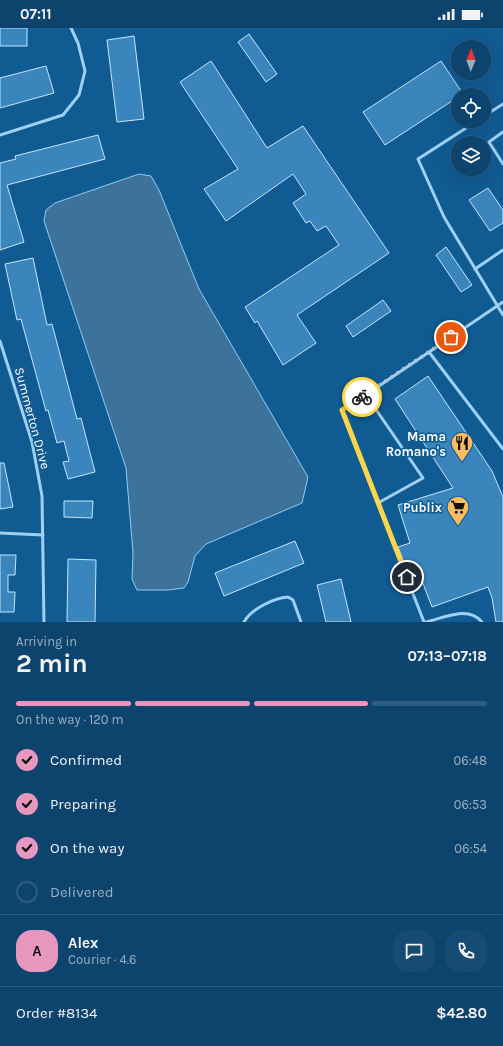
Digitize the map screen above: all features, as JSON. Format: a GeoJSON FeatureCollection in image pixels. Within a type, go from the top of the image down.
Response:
{"type":"FeatureCollection","features":[{"type":"Feature","properties":{"kind":"lane"},"geometry":{"type":"LineString","coordinates":[[0,135],[63,115],[79,95],[85,71],[78,43],[70,28]]}},
{"type":"Feature","properties":{"kind":"lane"},"geometry":{"type":"LineString","coordinates":[[491,112],[503,105]]}},
{"type":"Feature","properties":{"kind":"lane"},"geometry":{"type":"LineString","coordinates":[[466,128],[418,159],[444,217],[503,315]]}},
{"type":"Feature","properties":{"kind":"lane"},"geometry":{"type":"LineString","coordinates":[[503,132],[489,142],[503,164]]}},
{"type":"Feature","properties":{"kind":"lane"},"geometry":{"type":"LineString","coordinates":[[475,269],[503,250]]}},
{"type":"Feature","properties":{"kind":"lane"},"geometry":{"type":"LineString","coordinates":[[482,622],[478,617],[470,613],[462,613],[425,622],[342,410],[503,302]]}},
{"type":"Feature","properties":{"kind":"lane","name":"Summerton Drive"},"geometry":{"type":"LineString","coordinates":[[0,341],[32,442],[42,496],[44,622]]}},
{"type":"Feature","properties":{"kind":"lane"},"geometry":{"type":"LineString","coordinates":[[429,352],[503,449]]}},
{"type":"Feature","properties":{"kind":"lane"},"geometry":{"type":"LineString","coordinates":[[366,395],[423,478],[378,503]]}},
{"type":"Feature","properties":{"kind":"lane"},"geometry":{"type":"LineString","coordinates":[[0,533],[43,535]]}},
{"type":"Feature","properties":{"kind":"lane"},"geometry":{"type":"LineString","coordinates":[[244,622],[248,615],[278,599],[288,597],[293,600],[301,622]]}},
{"type":"Feature","properties":{"kind":"water"},"geometry":{"type":"Polygon","coordinates":[[[139,174],[151,176],[159,190],[199,289],[308,477],[302,503],[206,544],[195,556],[188,582],[184,588],[168,590],[137,590],[132,579],[133,553],[126,468],[44,221],[46,210],[55,203],[139,174]]]}},
{"type":"Feature","properties":{"kind":"building"},"geometry":{"type":"Polygon","coordinates":[[[0,28],[27,28],[27,46],[0,46],[0,28]]]}},
{"type":"Feature","properties":{"kind":"building"},"geometry":{"type":"Polygon","coordinates":[[[249,34],[277,74],[266,82],[238,42],[249,34]]]}},
{"type":"Feature","properties":{"kind":"building"},"geometry":{"type":"Polygon","coordinates":[[[134,36],[144,119],[117,122],[107,40],[134,36]]]}},
{"type":"Feature","properties":{"kind":"building"},"geometry":{"type":"Polygon","coordinates":[[[211,61],[267,148],[303,126],[389,253],[297,315],[316,343],[283,365],[257,321],[255,323],[245,307],[339,245],[326,226],[317,231],[310,221],[306,223],[293,203],[306,194],[293,174],[226,221],[204,189],[238,169],[180,82],[211,61]]]}},
{"type":"Feature","properties":{"kind":"building"},"geometry":{"type":"Polygon","coordinates":[[[441,61],[451,76],[451,80],[454,80],[459,88],[451,88],[451,102],[385,145],[363,112],[441,61]]]}},
{"type":"Feature","properties":{"kind":"building"},"geometry":{"type":"Polygon","coordinates":[[[46,66],[54,93],[0,108],[0,78],[46,66]]]}},
{"type":"Feature","properties":{"kind":"building"},"geometry":{"type":"Polygon","coordinates":[[[98,135],[105,159],[7,185],[24,242],[0,250],[0,163],[16,159],[15,156],[98,135]]]}},
{"type":"Feature","properties":{"kind":"building"},"geometry":{"type":"Polygon","coordinates":[[[488,188],[503,210],[503,223],[490,231],[469,200],[488,188]]]}},
{"type":"Feature","properties":{"kind":"building"},"geometry":{"type":"Polygon","coordinates":[[[446,247],[472,285],[461,292],[436,255],[446,247]]]}},
{"type":"Feature","properties":{"kind":"building"},"geometry":{"type":"Polygon","coordinates":[[[33,258],[47,325],[52,324],[77,419],[81,418],[95,472],[68,479],[63,462],[69,461],[64,441],[57,443],[48,410],[46,411],[21,319],[17,320],[5,264],[33,258]]]}},
{"type":"Feature","properties":{"kind":"building"},"geometry":{"type":"Polygon","coordinates":[[[383,300],[391,311],[353,337],[346,326],[383,300]]]}},
{"type":"Feature","properties":{"kind":"building"},"geometry":{"type":"Polygon","coordinates":[[[428,376],[492,471],[503,497],[503,622],[496,622],[492,598],[488,587],[432,607],[419,573],[409,576],[398,547],[410,543],[398,505],[453,488],[395,399],[428,376]]]}},
{"type":"Feature","properties":{"kind":"building"},"geometry":{"type":"Polygon","coordinates":[[[0,463],[4,463],[13,507],[0,509],[0,463]]]}},
{"type":"Feature","properties":{"kind":"building"},"geometry":{"type":"Polygon","coordinates":[[[64,501],[93,501],[92,518],[64,517],[64,501]]]}},
{"type":"Feature","properties":{"kind":"building"},"geometry":{"type":"Polygon","coordinates":[[[295,541],[304,563],[224,596],[215,573],[295,541]]]}},
{"type":"Feature","properties":{"kind":"building"},"geometry":{"type":"Polygon","coordinates":[[[0,555],[16,555],[15,575],[8,575],[8,592],[15,592],[14,612],[0,612],[0,555]]]}},
{"type":"Feature","properties":{"kind":"building"},"geometry":{"type":"Polygon","coordinates":[[[68,559],[96,560],[95,622],[67,622],[68,559]]]}},
{"type":"Feature","properties":{"kind":"building"},"geometry":{"type":"Polygon","coordinates":[[[341,579],[351,622],[326,622],[317,585],[341,579]]]}},
{"type":"Feature","properties":{"kind":"way so far"},"geometry":{"type":"LineString","coordinates":[[362,397],[451,337]]}},
{"type":"Feature","properties":{"kind":"place","name":"Mama Romano's"},"geometry":{"type":"Point","coordinates":[462,462]}},
{"type":"Feature","properties":{"kind":"place","name":"Publix"},"geometry":{"type":"Point","coordinates":[458,526]}},
{"type":"Feature","properties":{"kind":"route"},"geometry":{"type":"LineString","coordinates":[[362,397],[342,410],[407,577]]}}]}
